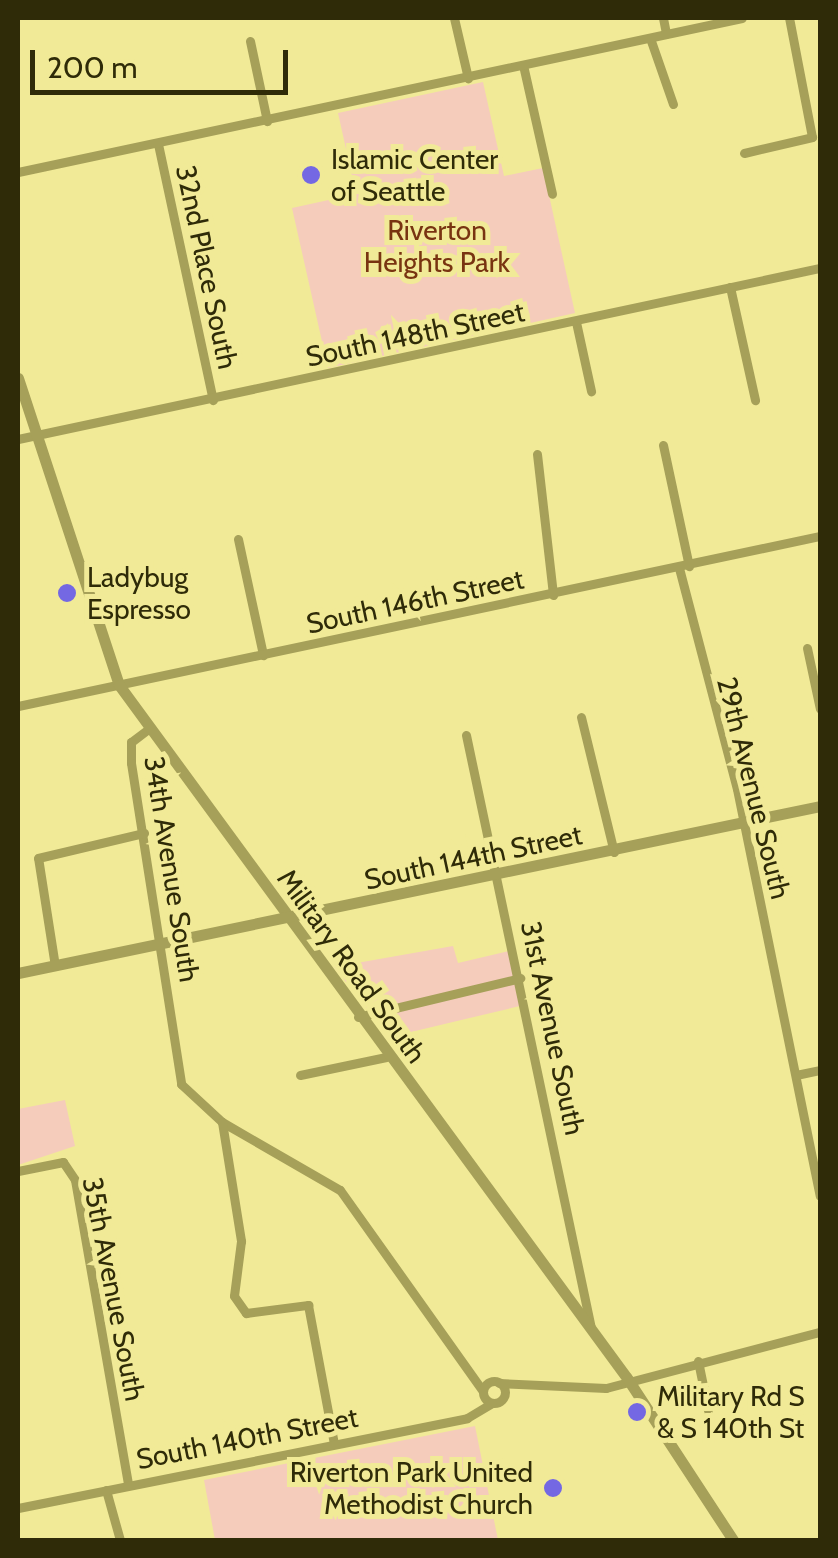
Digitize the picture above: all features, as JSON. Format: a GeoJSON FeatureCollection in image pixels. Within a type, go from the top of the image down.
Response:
{"type":"FeatureCollection","features":[{"type":"Feature","properties":{"kind":"street"},"geometry":{"type":"LineString","coordinates":[[454,18],[468,78]]}},
{"type":"Feature","properties":{"kind":"street"},"geometry":{"type":"LineString","coordinates":[[662,18],[666,34]]}},
{"type":"Feature","properties":{"kind":"street"},"geometry":{"type":"LineString","coordinates":[[18,172],[742,18]]}},
{"type":"Feature","properties":{"kind":"street"},"geometry":{"type":"LineString","coordinates":[[744,153],[812,137],[789,18]]}},
{"type":"Feature","properties":{"kind":"street"},"geometry":{"type":"LineString","coordinates":[[650,38],[673,104]]}},
{"type":"Feature","properties":{"kind":"street"},"geometry":{"type":"LineString","coordinates":[[250,41],[267,121]]}},
{"type":"Feature","properties":{"kind":"street"},"geometry":{"type":"LineString","coordinates":[[524,65],[552,194]]}},
{"type":"Feature","properties":{"kind":"street","name":"32nd Place South"},"geometry":{"type":"LineString","coordinates":[[158,144],[213,400]]}},
{"type":"Feature","properties":{"kind":"street","name":"South 148th Street"},"geometry":{"type":"LineString","coordinates":[[18,439],[820,268]]}},
{"type":"Feature","properties":{"kind":"street"},"geometry":{"type":"LineString","coordinates":[[730,287],[755,400]]}},
{"type":"Feature","properties":{"kind":"street"},"geometry":{"type":"LineString","coordinates":[[576,322],[591,391]]}},
{"type":"Feature","properties":{"kind":"street","name":"Military Road South"},"geometry":{"type":"LineString","coordinates":[[18,378],[119,685],[147,730],[627,1378],[733,1540]]}},
{"type":"Feature","properties":{"kind":"street","name":"29th Avenue South"},"geometry":{"type":"LineString","coordinates":[[663,445],[684,567],[745,823],[820,1196]]}},
{"type":"Feature","properties":{"kind":"street"},"geometry":{"type":"LineString","coordinates":[[537,454],[553,595]]}},
{"type":"Feature","properties":{"kind":"street","name":"South 146th Street"},"geometry":{"type":"LineString","coordinates":[[18,706],[820,536]]}},
{"type":"Feature","properties":{"kind":"street"},"geometry":{"type":"LineString","coordinates":[[238,540],[262,656]]}},
{"type":"Feature","properties":{"kind":"street"},"geometry":{"type":"LineString","coordinates":[[807,648],[820,709]]}},
{"type":"Feature","properties":{"kind":"street"},"geometry":{"type":"LineString","coordinates":[[581,716],[614,852]]}},
{"type":"Feature","properties":{"kind":"street","name":"34th Avenue South"},"geometry":{"type":"LineString","coordinates":[[147,730],[131,749],[165,946],[174,1068],[190,1097],[222,1122],[340,1190],[486,1400]]}},
{"type":"Feature","properties":{"kind":"street","name":"31st Avenue South"},"geometry":{"type":"LineString","coordinates":[[466,735],[500,878],[592,1330]]}},
{"type":"Feature","properties":{"kind":"street","name":"South 144th Street"},"geometry":{"type":"LineString","coordinates":[[18,973],[289,922],[820,806]]}},
{"type":"Feature","properties":{"kind":"street"},"geometry":{"type":"LineString","coordinates":[[55,966],[38,858],[144,833]]}},
{"type":"Feature","properties":{"kind":"street"},"geometry":{"type":"LineString","coordinates":[[358,1017],[520,978]]}},
{"type":"Feature","properties":{"kind":"street"},"geometry":{"type":"LineString","coordinates":[[300,1075],[386,1056]]}},
{"type":"Feature","properties":{"kind":"street"},"geometry":{"type":"LineString","coordinates":[[796,1075],[820,1070]]}},
{"type":"Feature","properties":{"kind":"street"},"geometry":{"type":"LineString","coordinates":[[222,1122],[241,1240],[232,1280],[246,1313],[308,1305],[334,1444]]}},
{"type":"Feature","properties":{"kind":"street","name":"35th Avenue South"},"geometry":{"type":"LineString","coordinates":[[18,1171],[63,1162],[74,1180],[128,1485]]}},
{"type":"Feature","properties":{"kind":"street"},"geometry":{"type":"LineString","coordinates":[[464,1366],[498,1386],[606,1388],[627,1378],[820,1332]]}},
{"type":"Feature","properties":{"kind":"street"},"geometry":{"type":"LineString","coordinates":[[698,1361],[708,1410]]}},
{"type":"Feature","properties":{"kind":"street"},"geometry":{"type":"LineString","coordinates":[[486,1400],[498,1386]]}},
{"type":"Feature","properties":{"kind":"street"},"geometry":{"type":"LineString","coordinates":[[486,1400],[498,1386]]}},
{"type":"Feature","properties":{"kind":"street","name":"South 140th Street"},"geometry":{"type":"LineString","coordinates":[[18,1508],[334,1444],[486,1400]]}},
{"type":"Feature","properties":{"kind":"street"},"geometry":{"type":"LineString","coordinates":[[106,1490],[120,1540]]}},
{"type":"Feature","properties":{"kind":"green space","name":"Riverton Heights Park"},"geometry":{"type":"Polygon","coordinates":[[[483,82],[504,176],[543,168],[575,313],[328,368],[292,208],[356,194],[338,113],[483,82]]]}},
{"type":"Feature","properties":{"kind":"green space"},"geometry":{"type":"Polygon","coordinates":[[[453,946],[458,963],[509,951],[520,1006],[390,1037],[334,967],[453,946]]]}},
{"type":"Feature","properties":{"kind":"green space"},"geometry":{"type":"Polygon","coordinates":[[[65,1100],[75,1146],[18,1165],[18,1109],[65,1100]]]}},
{"type":"Feature","properties":{"kind":"green space"},"geometry":{"type":"Polygon","coordinates":[[[475,1426],[498,1540],[215,1540],[204,1480],[475,1426]]]}},
{"type":"Feature","properties":{"kind":"place","name":"Islamic Center of Seattle"},"geometry":{"type":"Point","coordinates":[311,175]}},
{"type":"Feature","properties":{"kind":"place","name":"Ladybug Espresso"},"geometry":{"type":"Point","coordinates":[67,593]}},
{"type":"Feature","properties":{"kind":"place","name":"Military Rd S & S 140th St"},"geometry":{"type":"Point","coordinates":[637,1412]}},
{"type":"Feature","properties":{"kind":"place","name":"Riverton Park United Methodist Church"},"geometry":{"type":"Point","coordinates":[553,1488]}}]}
